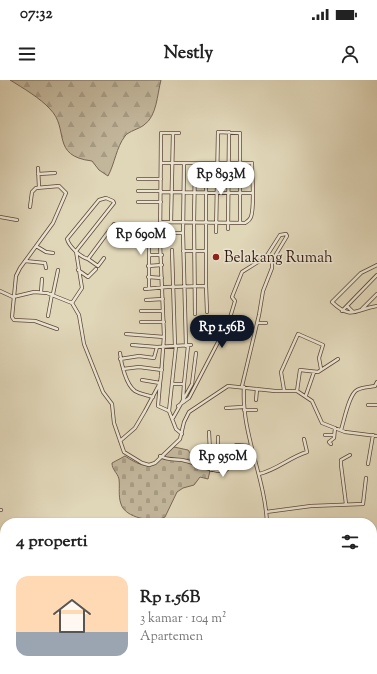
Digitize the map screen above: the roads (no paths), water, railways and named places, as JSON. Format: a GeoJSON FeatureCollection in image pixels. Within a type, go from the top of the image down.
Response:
{"type":"FeatureCollection","features":[{"type":"Feature","properties":{"kind":"street"},"geometry":{"type":"LineString","coordinates":[[216,232],[218,132],[240,133],[240,223]]}},
{"type":"Feature","properties":{"kind":"street"},"geometry":{"type":"LineString","coordinates":[[228,229],[229,132]]}},
{"type":"Feature","properties":{"kind":"street"},"geometry":{"type":"LineString","coordinates":[[171,222],[173,133]]}},
{"type":"Feature","properties":{"kind":"street"},"geometry":{"type":"LineString","coordinates":[[179,133],[161,134],[160,243],[162,255],[164,337],[158,406],[169,411],[176,429],[182,434]]}},
{"type":"Feature","properties":{"kind":"street"},"geometry":{"type":"LineString","coordinates":[[160,222],[245,223],[250,219],[252,193],[252,163],[161,163]]}},
{"type":"Feature","properties":{"kind":"street"},"geometry":{"type":"LineString","coordinates":[[183,400],[188,346],[182,233],[184,163]]}},
{"type":"Feature","properties":{"kind":"street"},"geometry":{"type":"LineString","coordinates":[[195,163],[195,314]]}},
{"type":"Feature","properties":{"kind":"street"},"geometry":{"type":"LineString","coordinates":[[206,163],[205,252],[207,312]]}},
{"type":"Feature","properties":{"kind":"street"},"geometry":{"type":"LineString","coordinates":[[38,168],[39,187]]}},
{"type":"Feature","properties":{"kind":"street"},"geometry":{"type":"LineString","coordinates":[[38,174],[55,173]]}},
{"type":"Feature","properties":{"kind":"street"},"geometry":{"type":"LineString","coordinates":[[138,179],[161,179]]}},
{"type":"Feature","properties":{"kind":"street"},"geometry":{"type":"LineString","coordinates":[[30,207],[32,192],[39,187],[59,186],[66,194],[53,223],[24,261],[16,276],[12,317],[14,320],[35,321],[57,329]]}},
{"type":"Feature","properties":{"kind":"street"},"geometry":{"type":"LineString","coordinates":[[138,191],[183,193],[252,193]]}},
{"type":"Feature","properties":{"kind":"street"},"geometry":{"type":"LineString","coordinates":[[72,303],[82,288],[76,251],[114,203],[110,199],[106,198],[99,200],[69,236],[67,241],[76,251],[98,266],[104,258]]}},
{"type":"Feature","properties":{"kind":"street"},"geometry":{"type":"LineString","coordinates":[[138,202],[160,202]]}},
{"type":"Feature","properties":{"kind":"street"},"geometry":{"type":"LineString","coordinates":[[0,218],[17,220]]}},
{"type":"Feature","properties":{"kind":"street"},"geometry":{"type":"LineString","coordinates":[[88,259],[114,224]]}},
{"type":"Feature","properties":{"kind":"street"},"geometry":{"type":"LineString","coordinates":[[160,233],[182,233]]}},
{"type":"Feature","properties":{"kind":"street"},"geometry":{"type":"LineString","coordinates":[[178,406],[189,398],[228,321],[235,302],[232,297],[240,274],[266,257],[280,235],[286,234],[287,236],[272,261],[272,268],[263,291],[243,387],[243,408],[248,421],[252,454],[259,474],[267,518]]}},
{"type":"Feature","properties":{"kind":"street"},"geometry":{"type":"LineString","coordinates":[[149,289],[148,245],[160,243]]}},
{"type":"Feature","properties":{"kind":"street"},"geometry":{"type":"LineString","coordinates":[[36,246],[46,252],[53,253]]}},
{"type":"Feature","properties":{"kind":"street"},"geometry":{"type":"LineString","coordinates":[[169,411],[176,346],[172,250]]}},
{"type":"Feature","properties":{"kind":"street"},"geometry":{"type":"LineString","coordinates":[[183,251],[205,252]]}},
{"type":"Feature","properties":{"kind":"street"},"geometry":{"type":"LineString","coordinates":[[148,255],[162,255]]}},
{"type":"Feature","properties":{"kind":"street"},"geometry":{"type":"LineString","coordinates":[[24,261],[46,263],[46,268]]}},
{"type":"Feature","properties":{"kind":"street"},"geometry":{"type":"LineString","coordinates":[[148,266],[162,265]]}},
{"type":"Feature","properties":{"kind":"street"},"geometry":{"type":"LineString","coordinates":[[377,265],[361,273],[332,302],[342,311],[353,312],[377,306]]}},
{"type":"Feature","properties":{"kind":"street"},"geometry":{"type":"LineString","coordinates":[[78,270],[88,277],[96,269]]}},
{"type":"Feature","properties":{"kind":"street"},"geometry":{"type":"LineString","coordinates":[[48,316],[58,270]]}},
{"type":"Feature","properties":{"kind":"street"},"geometry":{"type":"LineString","coordinates":[[342,311],[377,275]]}},
{"type":"Feature","properties":{"kind":"street"},"geometry":{"type":"LineString","coordinates":[[148,277],[162,278]]}},
{"type":"Feature","properties":{"kind":"street"},"geometry":{"type":"LineString","coordinates":[[41,292],[42,279]]}},
{"type":"Feature","properties":{"kind":"street"},"geometry":{"type":"LineString","coordinates":[[145,289],[173,286],[206,286]]}},
{"type":"Feature","properties":{"kind":"street"},"geometry":{"type":"LineString","coordinates":[[0,291],[13,297],[41,292],[52,294],[72,303],[79,315],[84,344],[103,392],[112,404],[114,423],[124,452],[142,464],[152,464],[177,442],[182,434],[184,422],[189,412],[224,387],[297,390],[306,395],[315,406],[321,421],[341,430],[377,436]]}},
{"type":"Feature","properties":{"kind":"street"},"geometry":{"type":"LineString","coordinates":[[360,311],[377,294]]}},
{"type":"Feature","properties":{"kind":"street"},"geometry":{"type":"LineString","coordinates":[[146,300],[163,299]]}},
{"type":"Feature","properties":{"kind":"street"},"geometry":{"type":"LineString","coordinates":[[347,306],[353,312]]}},
{"type":"Feature","properties":{"kind":"street"},"geometry":{"type":"LineString","coordinates":[[141,311],[163,311]]}},
{"type":"Feature","properties":{"kind":"street"},"geometry":{"type":"LineString","coordinates":[[141,322],[164,322]]}},
{"type":"Feature","properties":{"kind":"street"},"geometry":{"type":"LineString","coordinates":[[257,322],[266,324]]}},
{"type":"Feature","properties":{"kind":"street"},"geometry":{"type":"LineString","coordinates":[[126,334],[164,337]]}},
{"type":"Feature","properties":{"kind":"street"},"geometry":{"type":"LineString","coordinates":[[284,390],[281,372],[298,334],[323,345],[319,358],[322,369]]}},
{"type":"Feature","properties":{"kind":"street"},"geometry":{"type":"LineString","coordinates":[[132,345],[157,347],[188,346]]}},
{"type":"Feature","properties":{"kind":"street"},"geometry":{"type":"LineString","coordinates":[[120,359],[139,356],[154,358],[157,347]]}},
{"type":"Feature","properties":{"kind":"street"},"geometry":{"type":"LineString","coordinates":[[120,353],[123,369],[134,390],[153,397]]}},
{"type":"Feature","properties":{"kind":"street"},"geometry":{"type":"LineString","coordinates":[[173,418],[178,406],[192,384],[196,353]]}},
{"type":"Feature","properties":{"kind":"street"},"geometry":{"type":"LineString","coordinates":[[297,390],[300,370],[318,372],[338,358]]}},
{"type":"Feature","properties":{"kind":"street"},"geometry":{"type":"LineString","coordinates":[[123,369],[139,368],[162,370]]}},
{"type":"Feature","properties":{"kind":"street"},"geometry":{"type":"LineString","coordinates":[[306,395],[314,372]]}},
{"type":"Feature","properties":{"kind":"street"},"geometry":{"type":"LineString","coordinates":[[142,380],[160,383]]}},
{"type":"Feature","properties":{"kind":"street"},"geometry":{"type":"LineString","coordinates":[[341,430],[349,402],[355,391],[358,389],[376,386],[377,382]]}},
{"type":"Feature","properties":{"kind":"street"},"geometry":{"type":"LineString","coordinates":[[120,441],[135,428],[160,383]]}},
{"type":"Feature","properties":{"kind":"street"},"geometry":{"type":"LineString","coordinates":[[172,384],[184,384]]}},
{"type":"Feature","properties":{"kind":"street"},"geometry":{"type":"LineString","coordinates":[[256,400],[257,389]]}},
{"type":"Feature","properties":{"kind":"street"},"geometry":{"type":"LineString","coordinates":[[368,405],[377,405]]}},
{"type":"Feature","properties":{"kind":"street"},"geometry":{"type":"LineString","coordinates":[[226,408],[256,410]]}},
{"type":"Feature","properties":{"kind":"street"},"geometry":{"type":"LineString","coordinates":[[331,444],[329,442],[334,438],[336,428]]}},
{"type":"Feature","properties":{"kind":"street"},"geometry":{"type":"LineString","coordinates":[[209,432],[212,470]]}},
{"type":"Feature","properties":{"kind":"street"},"geometry":{"type":"LineString","coordinates":[[325,435],[334,435]]}},
{"type":"Feature","properties":{"kind":"street"},"geometry":{"type":"LineString","coordinates":[[368,464],[373,435]]}},
{"type":"Feature","properties":{"kind":"street"},"geometry":{"type":"LineString","coordinates":[[218,437],[218,456],[221,471]]}},
{"type":"Feature","properties":{"kind":"street"},"geometry":{"type":"LineString","coordinates":[[259,474],[270,471],[287,462],[291,458],[307,452],[304,439]]}},
{"type":"Feature","properties":{"kind":"street"},"geometry":{"type":"LineString","coordinates":[[236,445],[251,446]]}},
{"type":"Feature","properties":{"kind":"street"},"geometry":{"type":"LineString","coordinates":[[238,456],[252,454]]}},
{"type":"Feature","properties":{"kind":"street"},"geometry":{"type":"LineString","coordinates":[[346,504],[340,465],[342,460],[350,455]]}},
{"type":"Feature","properties":{"kind":"street"},"geometry":{"type":"LineString","coordinates":[[160,456],[167,460],[184,460],[212,470],[221,471],[225,471],[233,464]]}},
{"type":"Feature","properties":{"kind":"street"},"geometry":{"type":"LineString","coordinates":[[266,512],[364,503],[366,478]]}},
{"type":"Feature","properties":{"kind":"place","name":"Belakang Rumah"},"geometry":{"type":"Point","coordinates":[216,257]}}]}
